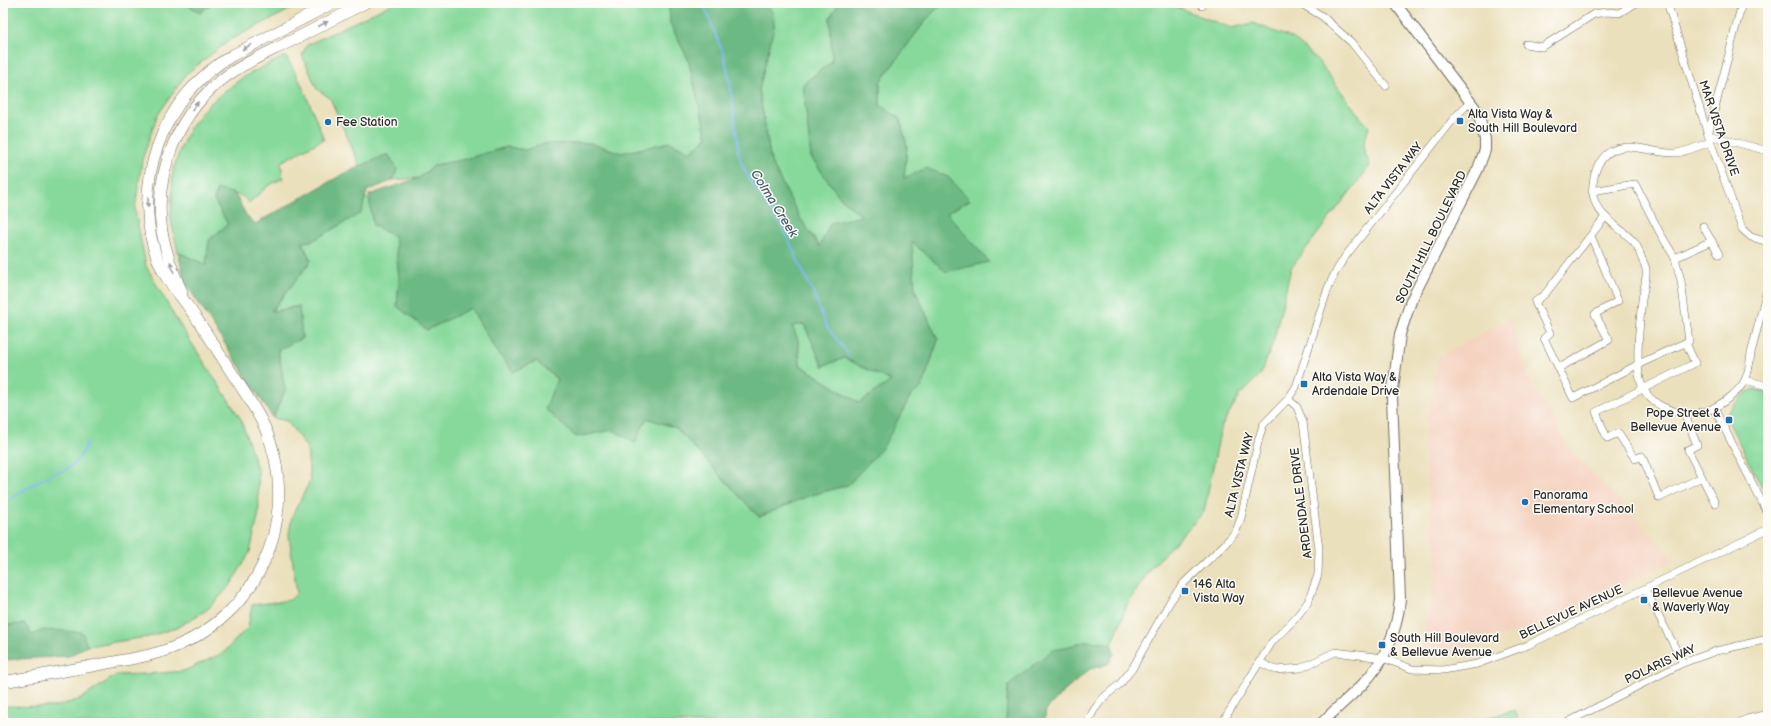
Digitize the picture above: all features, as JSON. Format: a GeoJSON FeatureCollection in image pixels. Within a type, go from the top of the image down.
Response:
{"type":"FeatureCollection","features":[{"type":"Feature","properties":{"kind":"main road"},"geometry":{"type":"LineString","coordinates":[[3,682],[143,656],[181,645],[221,620],[244,596],[261,569],[270,547],[278,516],[278,484],[274,452],[266,429],[255,408],[187,304],[166,278],[154,248],[148,206],[148,190],[152,163],[162,135],[171,116],[183,98],[199,80],[215,66],[255,43],[333,3]]}},
{"type":"Feature","properties":{"kind":"main road"},"geometry":{"type":"LineString","coordinates":[[187,304],[168,256],[162,233],[161,202],[165,168],[175,140],[194,107],[210,90],[228,75],[365,3]]}},
{"type":"Feature","properties":{"kind":"street"},"geometry":{"type":"LineString","coordinates":[[1300,3],[1322,16],[1352,43],[1386,86]]}},
{"type":"Feature","properties":{"kind":"street","name":"SOUTH HILL BOULEVARD"},"geometry":{"type":"LineString","coordinates":[[1322,723],[1363,685],[1383,658],[1390,644],[1398,616],[1400,599],[1392,397],[1400,334],[1411,301],[1482,161],[1485,139],[1478,112],[1471,101],[1395,3]]}},
{"type":"Feature","properties":{"kind":"street"},"geometry":{"type":"LineString","coordinates":[[1425,3],[1437,3]]}},
{"type":"Feature","properties":{"kind":"street"},"geometry":{"type":"LineString","coordinates":[[1526,44],[1542,47],[1594,14],[1606,12],[1619,13],[1636,3]]}},
{"type":"Feature","properties":{"kind":"street"},"geometry":{"type":"LineString","coordinates":[[1710,139],[1742,3]]}},
{"type":"Feature","properties":{"kind":"street","name":"MAR VISTA DRIVE"},"geometry":{"type":"LineString","coordinates":[[1668,5],[1710,139],[1742,229],[1751,237],[1768,242]]}},
{"type":"Feature","properties":{"kind":"street","name":"ALTA VISTA WAY"},"geometry":{"type":"LineString","coordinates":[[1087,723],[1094,710],[1104,697],[1120,684],[1132,669],[1171,600],[1184,583],[1225,544],[1236,531],[1241,518],[1263,425],[1288,399],[1302,374],[1328,288],[1335,273],[1344,258],[1455,117],[1471,101]]}},
{"type":"Feature","properties":{"kind":"street"},"geometry":{"type":"LineString","coordinates":[[1768,151],[1710,139],[1677,153],[1655,152],[1634,147],[1618,148],[1602,158],[1594,174],[1592,191],[1595,205],[1605,217],[1635,243],[1646,270],[1640,317],[1640,378],[1643,388],[1656,403],[1669,410],[1684,413],[1698,413],[1714,408],[1730,397],[1745,380],[1768,286]]}},
{"type":"Feature","properties":{"kind":"street"},"geometry":{"type":"LineString","coordinates":[[1592,191],[1635,184],[1660,233],[1675,258],[1681,281],[1689,342],[1639,364],[1573,398],[1544,338],[1550,333],[1535,302],[1545,294],[1605,217]]}},
{"type":"Feature","properties":{"kind":"street"},"geometry":{"type":"LineString","coordinates":[[1703,226],[1719,254]]}},
{"type":"Feature","properties":{"kind":"street"},"geometry":{"type":"LineString","coordinates":[[1559,368],[1609,340],[1595,314],[1618,301],[1591,236]]}},
{"type":"Feature","properties":{"kind":"street"},"geometry":{"type":"LineString","coordinates":[[1675,258],[1712,241]]}},
{"type":"Feature","properties":{"kind":"street"},"geometry":{"type":"LineString","coordinates":[[1686,343],[1695,363],[1596,412],[1607,438],[1618,433],[1635,459],[1642,456],[1659,498],[1702,477]]}},
{"type":"Feature","properties":{"kind":"street"},"geometry":{"type":"LineString","coordinates":[[1745,380],[1768,386]]}},
{"type":"Feature","properties":{"kind":"street","name":"ARDENDALE DRIVE"},"geometry":{"type":"LineString","coordinates":[[1222,723],[1231,711],[1272,642],[1294,620],[1308,602],[1316,584],[1320,566],[1303,422],[1297,407],[1288,399]]}},
{"type":"Feature","properties":{"kind":"street"},"geometry":{"type":"LineString","coordinates":[[1714,408],[1768,514]]}},
{"type":"Feature","properties":{"kind":"street"},"geometry":{"type":"LineString","coordinates":[[1684,413],[1697,445],[1688,450],[1715,503]]}},
{"type":"Feature","properties":{"kind":"street","name":"BELLEVUE AVENUE"},"geometry":{"type":"LineString","coordinates":[[1259,662],[1276,670],[1301,668],[1335,652],[1383,658],[1412,669],[1443,670],[1477,664],[1528,646],[1768,529]]}},
{"type":"Feature","properties":{"kind":"street"},"geometry":{"type":"LineString","coordinates":[[1645,589],[1683,663]]}},
{"type":"Feature","properties":{"kind":"street","name":"POLARIS WAY"},"geometry":{"type":"LineString","coordinates":[[1566,723],[1683,663],[1716,651],[1768,640]]}},
{"type":"Feature","properties":{"kind":"street"},"geometry":{"type":"LineString","coordinates":[[1739,723],[1747,719],[1768,714]]}},
{"type":"Feature","properties":{"kind":"shaded area","name":"Panorama Elementary School"},"geometry":{"type":"Polygon","coordinates":[[[1511,318],[1530,382],[1554,418],[1565,444],[1675,560],[1535,628],[1420,657],[1437,567],[1423,443],[1438,357],[1511,318]]]}},
{"type":"Feature","properties":{"kind":"green space"},"geometry":{"type":"Polygon","coordinates":[[[3,3],[185,3],[200,13],[212,3],[303,3],[230,40],[186,74],[157,116],[142,160],[135,210],[146,266],[176,319],[241,419],[258,472],[259,513],[250,552],[230,586],[208,609],[178,627],[148,637],[87,646],[82,632],[32,635],[25,624],[3,625],[3,3]]]}},
{"type":"Feature","properties":{"kind":"green space"},"geometry":{"type":"Polygon","coordinates":[[[185,3],[212,3],[200,13],[185,3]]]}},
{"type":"Feature","properties":{"kind":"green space"},"geometry":{"type":"Polygon","coordinates":[[[394,3],[669,3],[670,23],[688,59],[707,137],[690,152],[670,142],[622,153],[590,143],[544,144],[526,150],[507,147],[462,160],[435,165],[419,178],[393,180],[397,169],[388,154],[360,166],[330,98],[317,89],[302,55],[307,45],[394,3]]]}},
{"type":"Feature","properties":{"kind":"green space"},"geometry":{"type":"Polygon","coordinates":[[[669,3],[763,3],[773,12],[774,27],[759,90],[771,162],[800,218],[820,247],[830,223],[862,216],[841,199],[811,157],[803,84],[832,61],[830,18],[839,3],[943,3],[926,20],[880,82],[880,105],[900,119],[907,146],[904,178],[926,168],[948,177],[970,200],[947,213],[989,262],[946,272],[912,242],[915,290],[938,340],[922,387],[911,395],[884,446],[848,485],[808,496],[759,517],[676,428],[647,418],[635,443],[613,430],[576,437],[545,409],[557,379],[536,361],[513,372],[493,346],[471,308],[427,330],[397,306],[399,279],[395,237],[373,225],[369,195],[419,178],[435,165],[462,160],[507,147],[526,150],[544,144],[590,143],[622,153],[670,142],[690,152],[707,137],[688,59],[670,23],[669,3]],[[804,324],[792,326],[798,340],[800,365],[859,403],[891,381],[844,358],[823,366],[804,324]]]}},
{"type":"Feature","properties":{"kind":"green space"},"geometry":{"type":"Polygon","coordinates":[[[763,3],[839,3],[830,18],[832,61],[803,85],[811,157],[841,199],[863,216],[820,247],[800,218],[771,162],[759,90],[774,27],[773,12],[763,3]]]}},
{"type":"Feature","properties":{"kind":"green space"},"geometry":{"type":"Polygon","coordinates":[[[943,3],[1166,3],[1231,28],[1253,23],[1294,39],[1319,62],[1369,127],[1363,147],[1370,166],[1291,268],[1273,343],[1261,374],[1239,396],[1221,427],[1204,512],[1150,569],[1127,605],[1112,645],[1104,642],[1008,686],[1006,723],[3,723],[3,706],[54,707],[81,699],[116,675],[184,671],[223,653],[248,627],[252,605],[290,600],[297,593],[289,535],[292,516],[310,481],[307,448],[287,421],[273,418],[285,390],[278,349],[302,338],[299,306],[271,312],[311,261],[302,242],[361,213],[365,197],[370,201],[373,225],[395,237],[399,279],[397,306],[427,330],[471,307],[493,346],[513,372],[536,361],[557,379],[576,437],[613,430],[647,418],[676,428],[759,517],[808,496],[848,485],[900,415],[911,395],[922,387],[938,340],[915,290],[904,178],[907,146],[900,119],[880,105],[880,82],[926,20],[943,3]]]}},
{"type":"Feature","properties":{"kind":"green space"},"geometry":{"type":"Polygon","coordinates":[[[285,56],[307,96],[324,139],[281,162],[283,178],[268,186],[249,203],[242,196],[217,189],[214,200],[228,224],[209,240],[206,265],[178,252],[171,220],[173,170],[181,147],[191,126],[204,109],[222,93],[245,76],[285,56]]]}},
{"type":"Feature","properties":{"kind":"green space"},"geometry":{"type":"Polygon","coordinates":[[[388,154],[397,169],[393,180],[367,191],[361,213],[312,241],[302,242],[311,261],[271,311],[284,310],[299,306],[302,338],[278,350],[285,390],[273,418],[185,282],[178,252],[206,265],[209,240],[228,224],[214,200],[217,189],[235,194],[246,215],[255,224],[345,173],[388,154]]]}},
{"type":"Feature","properties":{"kind":"green space"},"geometry":{"type":"Polygon","coordinates":[[[804,324],[823,366],[844,358],[892,381],[859,403],[800,365],[798,340],[792,325],[804,324]]]}},
{"type":"Feature","properties":{"kind":"green space"},"geometry":{"type":"Polygon","coordinates":[[[1754,389],[1768,393],[1768,481],[1767,484],[1762,487],[1728,421],[1727,413],[1744,394],[1754,389]]]}},
{"type":"Feature","properties":{"kind":"green space"},"geometry":{"type":"Polygon","coordinates":[[[25,624],[32,635],[43,630],[82,632],[87,646],[69,656],[3,660],[3,625],[25,624]]]}},
{"type":"Feature","properties":{"kind":"green space"},"geometry":{"type":"Polygon","coordinates":[[[1087,641],[1104,642],[1112,645],[1114,654],[1108,664],[1090,669],[1059,696],[1046,710],[1044,723],[1006,723],[1008,686],[1051,651],[1087,641]]]}},
{"type":"Feature","properties":{"kind":"green space"},"geometry":{"type":"Polygon","coordinates":[[[1515,710],[1519,723],[1487,723],[1486,718],[1515,710]]]}},
{"type":"Feature","properties":{"kind":"waterway","name":"Colma Creek"},"geometry":{"type":"LineString","coordinates":[[703,3],[724,55],[730,82],[739,155],[743,168],[784,229],[813,292],[827,327],[849,355]]}},
{"type":"Feature","properties":{"kind":"waterway"},"geometry":{"type":"LineString","coordinates":[[3,505],[34,484],[73,465],[77,461],[87,443]]}},
{"type":"Feature","properties":{"kind":"place","name":"Alta Vista Way & South Hill Boulevard"},"geometry":{"type":"Point","coordinates":[1460,121]}},
{"type":"Feature","properties":{"kind":"place","name":"Fee Station"},"geometry":{"type":"Point","coordinates":[328,122]}},
{"type":"Feature","properties":{"kind":"place","name":"Alta Vista Way & Ardendale Drive"},"geometry":{"type":"Point","coordinates":[1304,384]}},
{"type":"Feature","properties":{"kind":"place","name":"Pope Street & Bellevue Avenue"},"geometry":{"type":"Point","coordinates":[1729,420]}},
{"type":"Feature","properties":{"kind":"place","name":"Panorama Elementary School"},"geometry":{"type":"Point","coordinates":[1525,502]}},
{"type":"Feature","properties":{"kind":"place","name":"146 Alta Vista Way"},"geometry":{"type":"Point","coordinates":[1185,591]}},
{"type":"Feature","properties":{"kind":"place","name":"Bellevue Avenue & Waverly Way"},"geometry":{"type":"Point","coordinates":[1644,600]}},
{"type":"Feature","properties":{"kind":"place","name":"South Hill Boulevard & Bellevue Avenue"},"geometry":{"type":"Point","coordinates":[1382,645]}}]}
